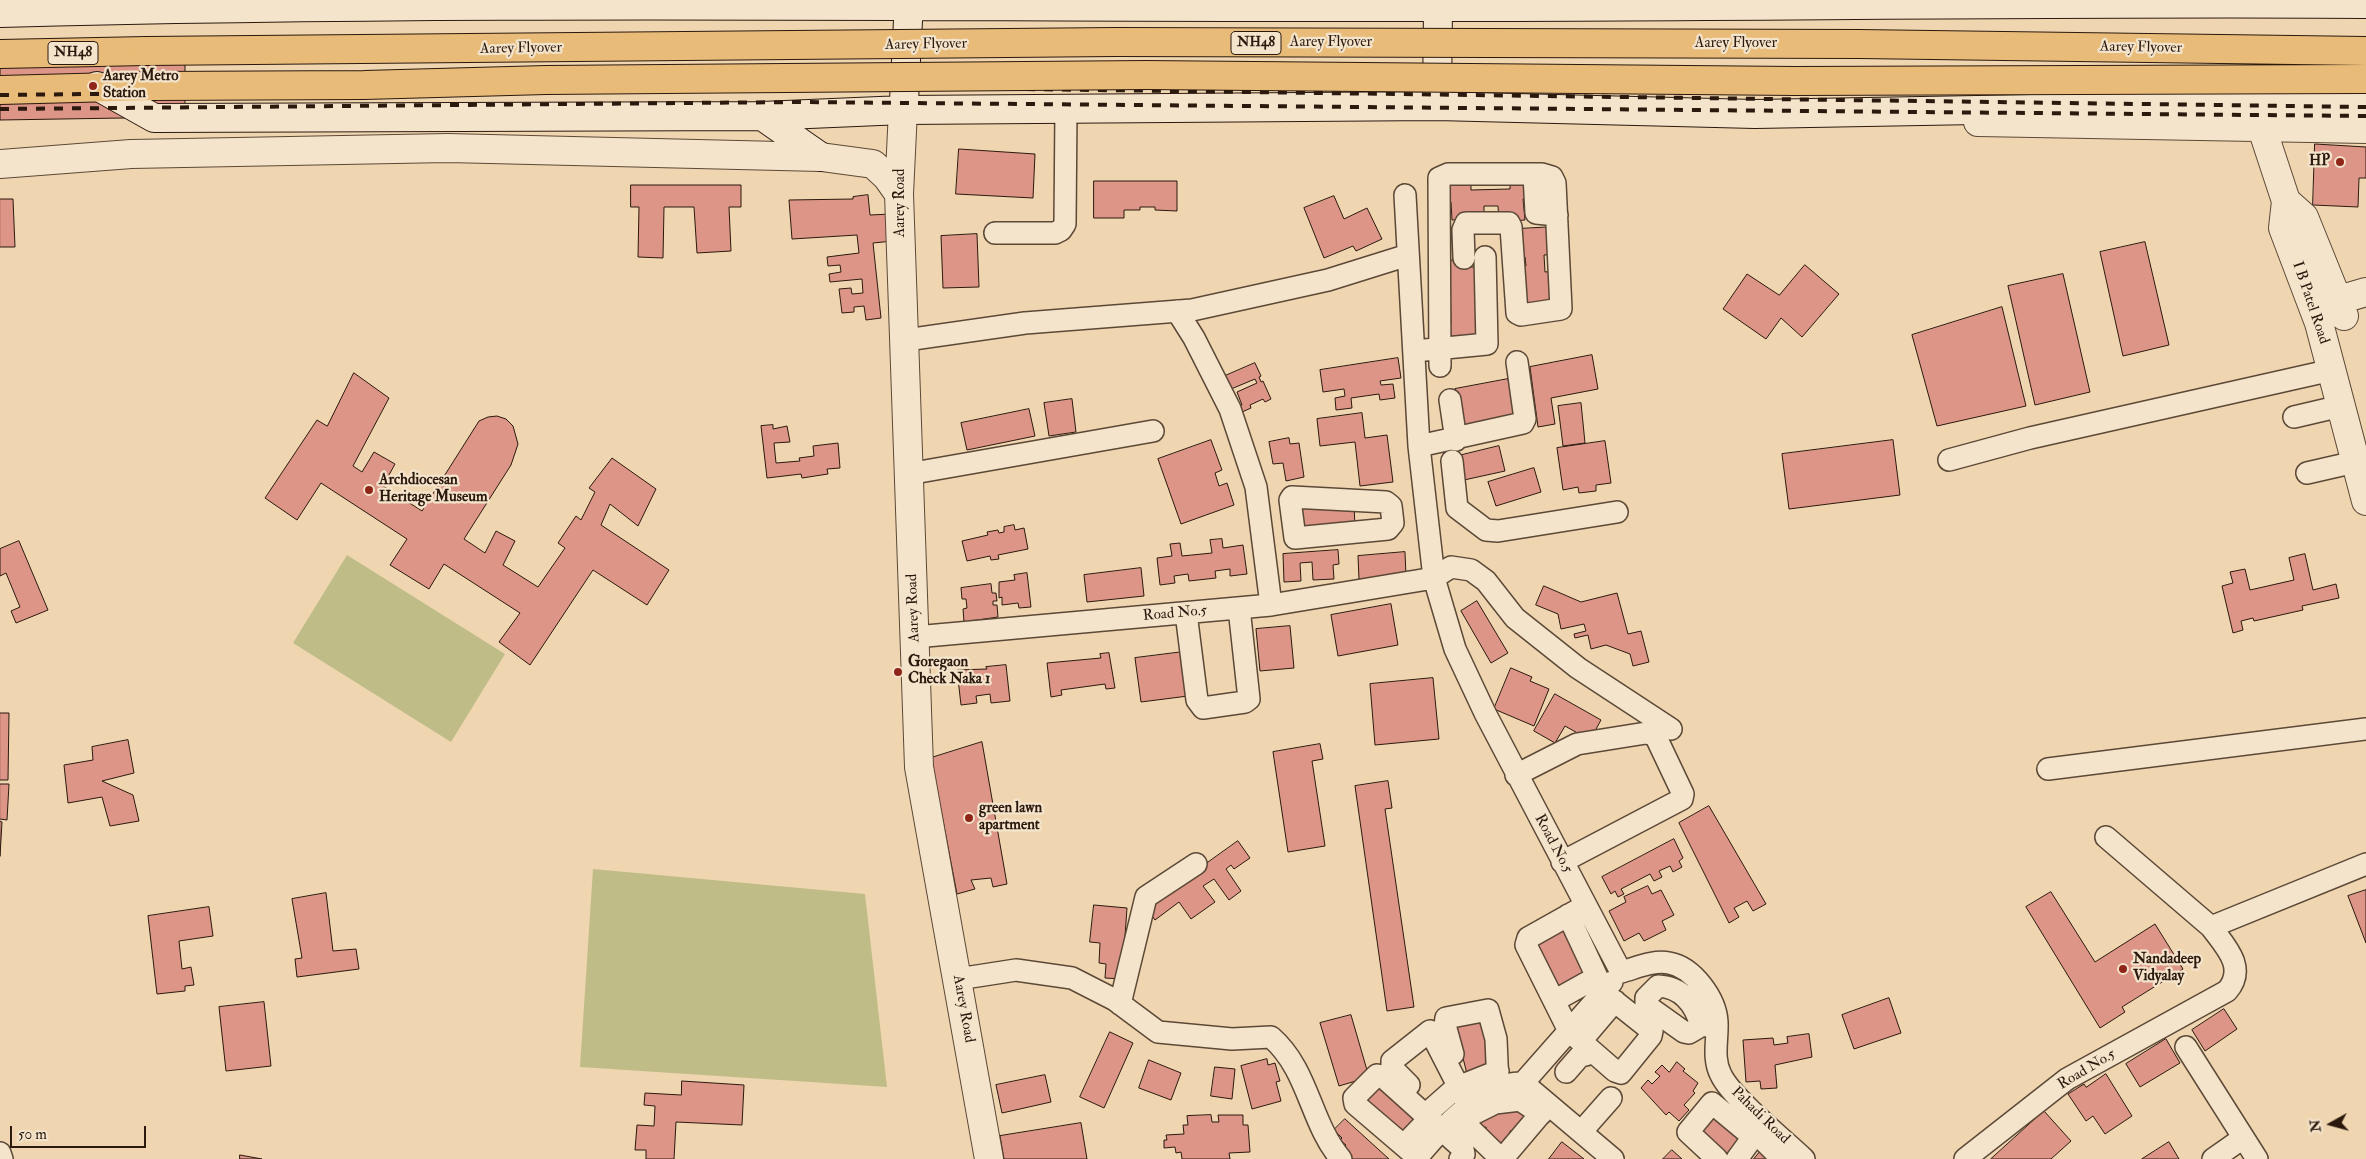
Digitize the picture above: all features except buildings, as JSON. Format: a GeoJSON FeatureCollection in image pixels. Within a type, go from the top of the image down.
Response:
{"type":"FeatureCollection","features":[{"type":"Feature","properties":{"kind":"highway","name":"Aarey Flyover"},"geometry":{"type":"LineString","coordinates":[[0,54],[1124,42],[1859,44],[2366,51]]}},
{"type":"Feature","properties":{"kind":"highway","name":"Aarey Flyover"},"geometry":{"type":"LineString","coordinates":[[97,86],[364,86],[546,80],[1146,74],[1804,81],[2366,79]]}},
{"type":"Feature","properties":{"kind":"highway","name":"NH48"},"geometry":{"type":"LineString","coordinates":[[0,90],[97,86]]}},
{"type":"Feature","properties":{"kind":"main road"},"geometry":{"type":"LineString","coordinates":[[0,13],[187,7],[909,2],[1438,7],[2366,4]]}},
{"type":"Feature","properties":{"kind":"main road","name":"Aarey Road"},"geometry":{"type":"LineString","coordinates":[[909,2],[899,194],[906,340],[908,474],[919,767],[989,1159]]}},
{"type":"Feature","properties":{"kind":"main road"},"geometry":{"type":"LineString","coordinates":[[1437,106],[1438,7]]}},
{"type":"Feature","properties":{"kind":"main road"},"geometry":{"type":"LineString","coordinates":[[97,86],[154,118],[762,116],[903,110],[1437,106],[1755,114],[1856,112],[2258,117],[2366,129]]}},
{"type":"Feature","properties":{"kind":"main road"},"geometry":{"type":"LineString","coordinates":[[2258,117],[2366,103]]}},
{"type":"Feature","properties":{"kind":"main road"},"geometry":{"type":"LineString","coordinates":[[762,116],[821,157]]}},
{"type":"Feature","properties":{"kind":"main road","name":"I B Patel Road"},"geometry":{"type":"LineString","coordinates":[[2258,117],[2286,201],[2283,228],[2316,316],[2332,370],[2355,462],[2365,492]]}},
{"type":"Feature","properties":{"kind":"main road"},"geometry":{"type":"LineString","coordinates":[[0,164],[131,154],[448,148],[821,157],[873,164],[887,176],[899,194]]}},
{"type":"Feature","properties":{"kind":"main road"},"geometry":{"type":"LineString","coordinates":[[2286,201],[2304,216],[2350,308]]}},
{"type":"Feature","properties":{"kind":"main road"},"geometry":{"type":"LineString","coordinates":[[2316,316],[2350,308],[2366,292]]}},
{"type":"Feature","properties":{"kind":"street"},"geometry":{"type":"LineString","coordinates":[[995,232],[1055,233],[1061,230],[1065,224],[1066,109]]}},
{"type":"Feature","properties":{"kind":"street"},"geometry":{"type":"LineString","coordinates":[[1439,357],[1438,184],[1442,176],[1534,174],[1552,177],[1555,183],[1561,309],[1521,315],[1517,312],[1511,227],[1509,223],[1468,222],[1464,225],[1464,258]]}},
{"type":"Feature","properties":{"kind":"street","name":"Road No.5"},"geometry":{"type":"LineString","coordinates":[[1405,195],[1412,350],[1419,446],[1434,578],[1455,649],[1485,714],[1562,862],[1577,911],[1620,972]]}},
{"type":"Feature","properties":{"kind":"street"},"geometry":{"type":"LineString","coordinates":[[906,340],[1025,323],[1192,310],[1328,280],[1408,258],[1439,259],[1513,255]]}},
{"type":"Feature","properties":{"kind":"street"},"geometry":{"type":"LineString","coordinates":[[1412,350],[1439,357],[1487,344],[1485,257]]}},
{"type":"Feature","properties":{"kind":"street"},"geometry":{"type":"LineString","coordinates":[[1177,312],[1194,338],[1230,409],[1256,487],[1264,534],[1271,605]]}},
{"type":"Feature","properties":{"kind":"street"},"geometry":{"type":"LineString","coordinates":[[1419,446],[1456,440],[1523,424],[1525,419],[1516,362]]}},
{"type":"Feature","properties":{"kind":"street"},"geometry":{"type":"LineString","coordinates":[[1949,460],[2030,438],[2332,370]]}},
{"type":"Feature","properties":{"kind":"street"},"geometry":{"type":"LineString","coordinates":[[1450,400],[1456,440]]}},
{"type":"Feature","properties":{"kind":"street"},"geometry":{"type":"LineString","coordinates":[[2294,417],[2341,406]]}},
{"type":"Feature","properties":{"kind":"street"},"geometry":{"type":"LineString","coordinates":[[908,474],[1153,431]]}},
{"type":"Feature","properties":{"kind":"street"},"geometry":{"type":"LineString","coordinates":[[1452,461],[1457,508],[1486,530],[1498,531],[1617,512]]}},
{"type":"Feature","properties":{"kind":"street"},"geometry":{"type":"LineString","coordinates":[[2307,474],[2355,462]]}},
{"type":"Feature","properties":{"kind":"street"},"geometry":{"type":"LineString","coordinates":[[1393,523],[1391,506],[1386,502],[1292,497],[1290,500],[1293,537],[1297,538],[1388,529],[1393,523],[1457,508]]}},
{"type":"Feature","properties":{"kind":"street"},"geometry":{"type":"LineString","coordinates":[[1264,534],[1293,532]]}},
{"type":"Feature","properties":{"kind":"street","name":"Road No.5"},"geometry":{"type":"LineString","coordinates":[[915,637],[1187,620],[1239,614],[1271,605],[1434,578],[1452,567],[1471,570],[1486,581],[1515,618],[1578,668],[1670,729]]}},
{"type":"Feature","properties":{"kind":"street"},"geometry":{"type":"LineString","coordinates":[[1187,620],[1197,700],[1203,708],[1249,700],[1239,614]]}},
{"type":"Feature","properties":{"kind":"street"},"geometry":{"type":"LineString","coordinates":[[2048,769],[2366,729]]}},
{"type":"Feature","properties":{"kind":"street"},"geometry":{"type":"LineString","coordinates":[[1516,774],[1577,744],[1646,733],[1655,735],[1683,794],[1682,798],[1562,862]]}},
{"type":"Feature","properties":{"kind":"street"},"geometry":{"type":"LineString","coordinates":[[2106,837],[2211,927],[2366,864]]}},
{"type":"Feature","properties":{"kind":"street"},"geometry":{"type":"LineString","coordinates":[[1120,1004],[1146,896],[1196,864]]}},
{"type":"Feature","properties":{"kind":"street"},"geometry":{"type":"LineString","coordinates":[[1577,911],[1604,991],[1650,1029],[1652,1034],[1621,1073],[1572,1051],[1554,1002],[1525,942],[1528,938],[1577,911]]}},
{"type":"Feature","properties":{"kind":"street","name":"Road No.5"},"geometry":{"type":"LineString","coordinates":[[1965,1159],[2067,1079],[2218,997],[2234,983],[2237,976],[2236,968],[2224,945],[2211,927]]}},
{"type":"Feature","properties":{"kind":"street","name":"Pahadi Road"},"geometry":{"type":"LineString","coordinates":[[1620,972],[1654,963],[1670,963],[1687,971],[1704,989],[1716,1011],[1709,1025],[1715,1039],[1720,1075],[1734,1092],[1751,1122],[1804,1159]]}},
{"type":"Feature","properties":{"kind":"street"},"geometry":{"type":"LineString","coordinates":[[958,979],[1016,970],[1072,978],[1120,1004],[1158,1032],[1232,1039],[1271,1037],[1284,1049],[1301,1076],[1330,1146],[1341,1159]]}},
{"type":"Feature","properties":{"kind":"street"},"geometry":{"type":"LineString","coordinates":[[1453,1114],[1512,1082],[1523,1083],[1572,1051],[1604,991],[1620,972]]}},
{"type":"Feature","properties":{"kind":"street"},"geometry":{"type":"LineString","coordinates":[[1554,1002],[1604,991]]}},
{"type":"Feature","properties":{"kind":"street"},"geometry":{"type":"LineString","coordinates":[[2186,1047],[2248,1152],[2213,1159]]}},
{"type":"Feature","properties":{"kind":"street"},"geometry":{"type":"LineString","coordinates":[[1523,1083],[1544,1110]]}},
{"type":"Feature","properties":{"kind":"street"},"geometry":{"type":"LineString","coordinates":[[1720,1109],[1734,1092]]}},
{"type":"Feature","properties":{"kind":"street"},"geometry":{"type":"LineString","coordinates":[[1581,1132],[1611,1098]]}},
{"type":"Feature","properties":{"kind":"street"},"geometry":{"type":"LineString","coordinates":[[1453,1114],[1509,1100],[1524,1102],[1544,1110],[1581,1132],[1613,1159]]}},
{"type":"Feature","properties":{"kind":"street"},"geometry":{"type":"LineString","coordinates":[[1717,1159],[1688,1132],[1711,1103],[1720,1109],[1751,1122],[1754,1138],[1737,1159]]}},
{"type":"Feature","properties":{"kind":"street"},"geometry":{"type":"LineString","coordinates":[[1453,1114],[1498,1156],[1504,1157],[1544,1110]]}},
{"type":"Feature","properties":{"kind":"street"},"geometry":{"type":"LineString","coordinates":[[1453,1114],[1465,1152],[1460,1159]]}},
{"type":"Feature","properties":{"kind":"street"},"geometry":{"type":"LineString","coordinates":[[1749,1159],[1770,1137],[1782,1159]]}},
{"type":"Feature","properties":{"kind":"street"},"geometry":{"type":"LineString","coordinates":[[0,1154],[2,1159]]}},
{"type":"Feature","properties":{"kind":"shaded area"},"geometry":{"type":"Polygon","coordinates":[[[347,555],[505,654],[451,742],[293,643],[347,555]]]}},
{"type":"Feature","properties":{"kind":"shaded area"},"geometry":{"type":"Polygon","coordinates":[[[593,869],[865,894],[887,1087],[580,1067],[593,869]]]}},
{"type":"Feature","properties":{"kind":"railway"},"geometry":{"type":"LineString","coordinates":[[0,95],[799,86],[2366,107]]}},
{"type":"Feature","properties":{"kind":"railway"},"geometry":{"type":"LineString","coordinates":[[0,109],[799,102],[2366,116]]}},
{"type":"Feature","properties":{"kind":"place","name":"Aarey Metro Station"},"geometry":{"type":"Point","coordinates":[93,86]}},
{"type":"Feature","properties":{"kind":"place","name":"HP"},"geometry":{"type":"Point","coordinates":[2340,162]}},
{"type":"Feature","properties":{"kind":"place","name":"Archdiocesan Heritage Museum"},"geometry":{"type":"Point","coordinates":[369,490]}},
{"type":"Feature","properties":{"kind":"place","name":"Goregaon Check Naka 1"},"geometry":{"type":"Point","coordinates":[898,672]}},
{"type":"Feature","properties":{"kind":"place","name":"green lawn apartment"},"geometry":{"type":"Point","coordinates":[969,818]}},
{"type":"Feature","properties":{"kind":"place","name":"Nandadeep Vidyalay"},"geometry":{"type":"Point","coordinates":[2123,969]}}]}
